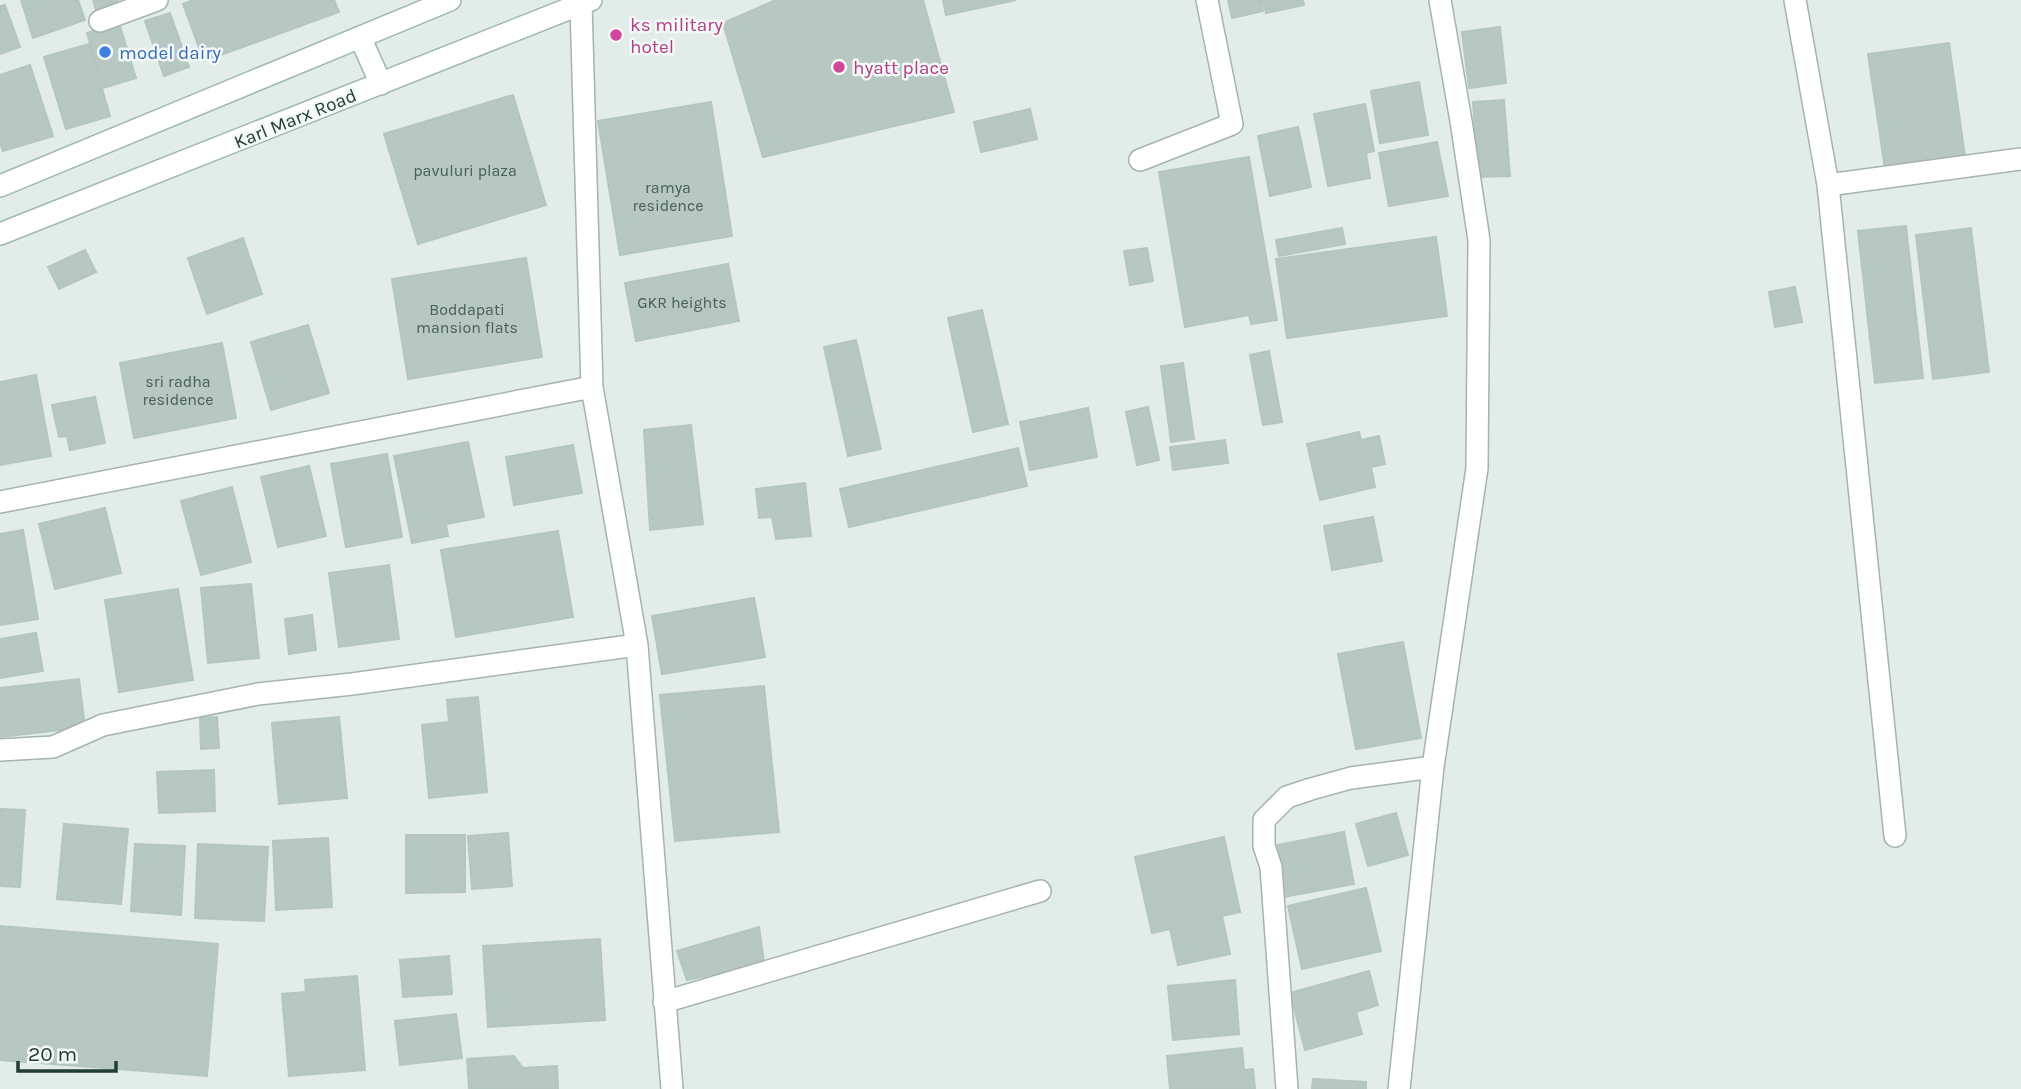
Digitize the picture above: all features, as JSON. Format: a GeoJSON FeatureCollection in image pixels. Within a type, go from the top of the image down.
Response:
{"type":"FeatureCollection","features":[{"type":"Feature","properties":{"kind":"street"},"geometry":{"type":"LineString","coordinates":[[100,21],[157,0]]}},
{"type":"Feature","properties":{"kind":"street"},"geometry":{"type":"LineString","coordinates":[[0,186],[450,0]]}},
{"type":"Feature","properties":{"kind":"street"},"geometry":{"type":"LineString","coordinates":[[1140,160],[1232,124],[1207,0]]}},
{"type":"Feature","properties":{"kind":"street"},"geometry":{"type":"LineString","coordinates":[[1399,1089],[1433,767],[1477,468],[1479,240],[1440,0]]}},
{"type":"Feature","properties":{"kind":"street"},"geometry":{"type":"LineString","coordinates":[[1795,0],[1828,185],[1895,836]]}},
{"type":"Feature","properties":{"kind":"street"},"geometry":{"type":"LineString","coordinates":[[586,2],[592,387],[637,645],[672,1089]]}},
{"type":"Feature","properties":{"kind":"street","name":"Karl Marx Road"},"geometry":{"type":"LineString","coordinates":[[0,234],[586,2]]}},
{"type":"Feature","properties":{"kind":"street"},"geometry":{"type":"LineString","coordinates":[[360,37],[381,84]]}},
{"type":"Feature","properties":{"kind":"street"},"geometry":{"type":"LineString","coordinates":[[1828,185],[2021,159]]}},
{"type":"Feature","properties":{"kind":"street"},"geometry":{"type":"LineString","coordinates":[[0,502],[592,387]]}},
{"type":"Feature","properties":{"kind":"street"},"geometry":{"type":"LineString","coordinates":[[0,750],[52,747],[103,725],[258,694],[352,684],[637,645]]}},
{"type":"Feature","properties":{"kind":"street"},"geometry":{"type":"LineString","coordinates":[[1287,1089],[1271,867],[1264,845],[1264,820],[1287,797],[1311,789],[1351,778],[1433,767]]}},
{"type":"Feature","properties":{"kind":"street"},"geometry":{"type":"LineString","coordinates":[[664,1002],[1040,891]]}},
{"type":"Feature","properties":{"kind":"building"},"geometry":{"type":"Polygon","coordinates":[[[21,0],[78,0],[85,20],[33,38],[21,0]]]}},
{"type":"Feature","properties":{"kind":"building"},"geometry":{"type":"Polygon","coordinates":[[[93,0],[118,0],[120,8],[98,16],[93,0]]]}},
{"type":"Feature","properties":{"kind":"building"},"geometry":{"type":"Polygon","coordinates":[[[193,0],[334,0],[339,12],[204,61],[183,4],[193,0]]]}},
{"type":"Feature","properties":{"kind":"building","name":"hyatt place"},"geometry":{"type":"Polygon","coordinates":[[[776,0],[923,0],[954,112],[763,157],[723,23],[776,0]]]}},
{"type":"Feature","properties":{"kind":"building"},"geometry":{"type":"Polygon","coordinates":[[[943,0],[1016,0],[946,15],[943,0]]]}},
{"type":"Feature","properties":{"kind":"building"},"geometry":{"type":"Polygon","coordinates":[[[1228,0],[1261,0],[1263,11],[1232,18],[1228,0]]]}},
{"type":"Feature","properties":{"kind":"building"},"geometry":{"type":"Polygon","coordinates":[[[1263,0],[1303,0],[1304,5],[1266,13],[1263,0]]]}},
{"type":"Feature","properties":{"kind":"building"},"geometry":{"type":"Polygon","coordinates":[[[5,5],[20,47],[0,54],[0,6],[5,5]]]}},
{"type":"Feature","properties":{"kind":"building"},"geometry":{"type":"Polygon","coordinates":[[[170,13],[189,67],[164,76],[145,21],[170,13]]]}},
{"type":"Feature","properties":{"kind":"building"},"geometry":{"type":"Polygon","coordinates":[[[119,23],[136,78],[103,88],[87,33],[119,23]]]}},
{"type":"Feature","properties":{"kind":"building"},"geometry":{"type":"Polygon","coordinates":[[[1500,27],[1506,83],[1469,88],[1462,32],[1500,27]]]}},
{"type":"Feature","properties":{"kind":"building"},"geometry":{"type":"Polygon","coordinates":[[[1949,43],[1965,157],[1885,169],[1868,54],[1949,43]]]}},
{"type":"Feature","properties":{"kind":"building"},"geometry":{"type":"Polygon","coordinates":[[[89,44],[110,116],[66,129],[44,57],[89,44]]]}},
{"type":"Feature","properties":{"kind":"building"},"geometry":{"type":"Polygon","coordinates":[[[30,65],[53,136],[3,151],[0,143],[0,75],[30,65]]]}},
{"type":"Feature","properties":{"kind":"building"},"geometry":{"type":"Polygon","coordinates":[[[1419,82],[1428,135],[1380,143],[1371,91],[1419,82]]]}},
{"type":"Feature","properties":{"kind":"building"},"geometry":{"type":"Polygon","coordinates":[[[513,95],[546,205],[418,244],[384,134],[513,95]]]}},
{"type":"Feature","properties":{"kind":"building"},"geometry":{"type":"Polygon","coordinates":[[[1504,100],[1510,176],[1478,177],[1473,102],[1504,100]]]}},
{"type":"Feature","properties":{"kind":"building"},"geometry":{"type":"Polygon","coordinates":[[[711,102],[732,236],[620,255],[598,121],[711,102]]]}},
{"type":"Feature","properties":{"kind":"building"},"geometry":{"type":"Polygon","coordinates":[[[1365,104],[1374,151],[1366,153],[1370,178],[1328,186],[1314,114],[1365,104]]]}},
{"type":"Feature","properties":{"kind":"building"},"geometry":{"type":"Polygon","coordinates":[[[1030,109],[1037,139],[981,152],[974,122],[1030,109]]]}},
{"type":"Feature","properties":{"kind":"building"},"geometry":{"type":"Polygon","coordinates":[[[1298,127],[1311,187],[1270,196],[1258,136],[1298,127]]]}},
{"type":"Feature","properties":{"kind":"building"},"geometry":{"type":"Polygon","coordinates":[[[1437,142],[1448,196],[1389,206],[1379,153],[1437,142]]]}},
{"type":"Feature","properties":{"kind":"building"},"geometry":{"type":"Polygon","coordinates":[[[1249,157],[1277,320],[1251,324],[1249,315],[1185,327],[1159,172],[1249,157]]]}},
{"type":"Feature","properties":{"kind":"building"},"geometry":{"type":"Polygon","coordinates":[[[1906,226],[1923,378],[1875,383],[1858,231],[1906,226]]]}},
{"type":"Feature","properties":{"kind":"building"},"geometry":{"type":"Polygon","coordinates":[[[1342,228],[1345,244],[1279,256],[1276,240],[1342,228]]]}},
{"type":"Feature","properties":{"kind":"building"},"geometry":{"type":"Polygon","coordinates":[[[1971,228],[1989,372],[1933,379],[1916,235],[1971,228]]]}},
{"type":"Feature","properties":{"kind":"building"},"geometry":{"type":"Polygon","coordinates":[[[1436,237],[1447,316],[1287,338],[1276,259],[1436,237]]]}},
{"type":"Feature","properties":{"kind":"building"},"geometry":{"type":"Polygon","coordinates":[[[243,238],[262,294],[207,314],[188,258],[243,238]]]}},
{"type":"Feature","properties":{"kind":"building"},"geometry":{"type":"Polygon","coordinates":[[[1147,248],[1153,281],[1130,285],[1124,251],[1147,248]]]}},
{"type":"Feature","properties":{"kind":"building"},"geometry":{"type":"Polygon","coordinates":[[[85,250],[96,272],[59,289],[48,267],[85,250]]]}},
{"type":"Feature","properties":{"kind":"building"},"geometry":{"type":"Polygon","coordinates":[[[526,258],[542,357],[408,379],[392,279],[526,258]]]}},
{"type":"Feature","properties":{"kind":"building"},"geometry":{"type":"Polygon","coordinates":[[[728,264],[739,321],[636,341],[625,283],[728,264]]]}},
{"type":"Feature","properties":{"kind":"building"},"geometry":{"type":"Polygon","coordinates":[[[1795,287],[1802,322],[1775,327],[1769,292],[1795,287]]]}},
{"type":"Feature","properties":{"kind":"building"},"geometry":{"type":"Polygon","coordinates":[[[982,310],[1008,424],[973,432],[948,318],[982,310]]]}},
{"type":"Feature","properties":{"kind":"building"},"geometry":{"type":"Polygon","coordinates":[[[308,325],[329,393],[271,410],[251,342],[308,325]]]}},
{"type":"Feature","properties":{"kind":"building"},"geometry":{"type":"Polygon","coordinates":[[[856,340],[881,449],[848,456],[824,347],[856,340]]]}},
{"type":"Feature","properties":{"kind":"building"},"geometry":{"type":"Polygon","coordinates":[[[222,343],[236,418],[134,438],[120,363],[222,343]]]}},
{"type":"Feature","properties":{"kind":"building"},"geometry":{"type":"Polygon","coordinates":[[[1269,351],[1282,422],[1263,425],[1250,355],[1269,351]]]}},
{"type":"Feature","properties":{"kind":"building"},"geometry":{"type":"Polygon","coordinates":[[[1183,363],[1194,439],[1171,442],[1161,366],[1183,363]]]}},
{"type":"Feature","properties":{"kind":"building"},"geometry":{"type":"Polygon","coordinates":[[[36,375],[51,456],[0,465],[0,382],[36,375]]]}},
{"type":"Feature","properties":{"kind":"building"},"geometry":{"type":"Polygon","coordinates":[[[95,397],[105,443],[70,450],[67,436],[59,437],[52,405],[95,397]]]}},
{"type":"Feature","properties":{"kind":"building"},"geometry":{"type":"Polygon","coordinates":[[[1148,407],[1159,460],[1137,465],[1126,412],[1148,407]]]}},
{"type":"Feature","properties":{"kind":"building"},"geometry":{"type":"Polygon","coordinates":[[[1088,408],[1097,457],[1030,470],[1020,422],[1088,408]]]}},
{"type":"Feature","properties":{"kind":"building"},"geometry":{"type":"Polygon","coordinates":[[[691,425],[703,524],[650,530],[644,430],[691,425]]]}},
{"type":"Feature","properties":{"kind":"building"},"geometry":{"type":"Polygon","coordinates":[[[1359,432],[1361,440],[1379,436],[1385,464],[1371,467],[1375,487],[1320,500],[1307,444],[1359,432]]]}},
{"type":"Feature","properties":{"kind":"building"},"geometry":{"type":"Polygon","coordinates":[[[1225,440],[1228,463],[1173,470],[1170,447],[1225,440]]]}},
{"type":"Feature","properties":{"kind":"building"},"geometry":{"type":"Polygon","coordinates":[[[468,442],[484,517],[446,524],[448,536],[412,543],[394,456],[468,442]]]}},
{"type":"Feature","properties":{"kind":"building"},"geometry":{"type":"Polygon","coordinates":[[[573,445],[582,493],[514,505],[506,457],[573,445]]]}},
{"type":"Feature","properties":{"kind":"building"},"geometry":{"type":"Polygon","coordinates":[[[1018,448],[1027,486],[849,527],[840,489],[1018,448]]]}},
{"type":"Feature","properties":{"kind":"building"},"geometry":{"type":"Polygon","coordinates":[[[387,454],[402,537],[346,547],[331,464],[387,454]]]}},
{"type":"Feature","properties":{"kind":"building"},"geometry":{"type":"Polygon","coordinates":[[[309,466],[326,536],[278,547],[261,477],[309,466]]]}},
{"type":"Feature","properties":{"kind":"building"},"geometry":{"type":"Polygon","coordinates":[[[805,483],[811,536],[776,539],[772,517],[759,518],[756,489],[805,483]]]}},
{"type":"Feature","properties":{"kind":"building"},"geometry":{"type":"Polygon","coordinates":[[[232,487],[251,562],[201,575],[181,501],[232,487]]]}},
{"type":"Feature","properties":{"kind":"building"},"geometry":{"type":"Polygon","coordinates":[[[105,508],[121,573],[55,589],[39,524],[105,508]]]}},
{"type":"Feature","properties":{"kind":"building"},"geometry":{"type":"Polygon","coordinates":[[[1373,517],[1382,561],[1332,570],[1324,526],[1373,517]]]}},
{"type":"Feature","properties":{"kind":"building"},"geometry":{"type":"Polygon","coordinates":[[[23,530],[38,619],[0,625],[0,534],[23,530]]]}},
{"type":"Feature","properties":{"kind":"building"},"geometry":{"type":"Polygon","coordinates":[[[558,531],[573,617],[456,637],[441,550],[558,531]]]}},
{"type":"Feature","properties":{"kind":"building"},"geometry":{"type":"Polygon","coordinates":[[[389,565],[399,639],[339,647],[329,573],[389,565]]]}},
{"type":"Feature","properties":{"kind":"building"},"geometry":{"type":"Polygon","coordinates":[[[251,584],[259,658],[208,663],[201,588],[251,584]]]}},
{"type":"Feature","properties":{"kind":"building"},"geometry":{"type":"Polygon","coordinates":[[[178,589],[193,680],[119,692],[105,600],[178,589]]]}},
{"type":"Feature","properties":{"kind":"building"},"geometry":{"type":"Polygon","coordinates":[[[754,598],[765,657],[662,674],[652,616],[754,598]]]}},
{"type":"Feature","properties":{"kind":"building"},"geometry":{"type":"Polygon","coordinates":[[[312,615],[316,650],[289,654],[285,619],[312,615]]]}},
{"type":"Feature","properties":{"kind":"building"},"geometry":{"type":"Polygon","coordinates":[[[36,633],[43,671],[0,678],[0,639],[36,633]]]}},
{"type":"Feature","properties":{"kind":"building"},"geometry":{"type":"Polygon","coordinates":[[[1403,642],[1421,738],[1356,749],[1338,654],[1403,642]]]}},
{"type":"Feature","properties":{"kind":"building"},"geometry":{"type":"Polygon","coordinates":[[[79,679],[85,727],[0,737],[0,688],[79,679]]]}},
{"type":"Feature","properties":{"kind":"building"},"geometry":{"type":"Polygon","coordinates":[[[764,686],[779,832],[675,841],[660,695],[764,686]]]}},
{"type":"Feature","properties":{"kind":"building"},"geometry":{"type":"Polygon","coordinates":[[[478,697],[487,792],[429,798],[422,725],[449,722],[447,700],[478,697]]]}},
{"type":"Feature","properties":{"kind":"building"},"geometry":{"type":"Polygon","coordinates":[[[217,717],[219,748],[201,749],[200,718],[217,717]]]}},
{"type":"Feature","properties":{"kind":"building"},"geometry":{"type":"Polygon","coordinates":[[[339,717],[347,798],[279,804],[272,723],[339,717]]]}},
{"type":"Feature","properties":{"kind":"building"},"geometry":{"type":"Polygon","coordinates":[[[214,770],[215,811],[159,813],[157,772],[214,770]]]}},
{"type":"Feature","properties":{"kind":"building"},"geometry":{"type":"Polygon","coordinates":[[[0,809],[25,810],[20,887],[0,886],[0,809]]]}},
{"type":"Feature","properties":{"kind":"building"},"geometry":{"type":"Polygon","coordinates":[[[1396,813],[1408,855],[1368,866],[1356,824],[1396,813]]]}},
{"type":"Feature","properties":{"kind":"building"},"geometry":{"type":"Polygon","coordinates":[[[64,824],[128,829],[121,904],[57,899],[64,824]]]}},
{"type":"Feature","properties":{"kind":"building"},"geometry":{"type":"Polygon","coordinates":[[[1344,832],[1354,884],[1283,897],[1273,846],[1344,832]]]}},
{"type":"Feature","properties":{"kind":"building"},"geometry":{"type":"Polygon","coordinates":[[[508,833],[512,886],[472,889],[468,836],[508,833]]]}},
{"type":"Feature","properties":{"kind":"building"},"geometry":{"type":"Polygon","coordinates":[[[406,835],[465,835],[465,892],[406,893],[406,835]]]}},
{"type":"Feature","properties":{"kind":"building"},"geometry":{"type":"Polygon","coordinates":[[[1224,837],[1240,912],[1222,916],[1230,954],[1178,965],[1170,929],[1152,933],[1135,857],[1224,837]]]}},
{"type":"Feature","properties":{"kind":"building"},"geometry":{"type":"Polygon","coordinates":[[[328,838],[332,907],[276,910],[273,841],[328,838]]]}},
{"type":"Feature","properties":{"kind":"building"},"geometry":{"type":"Polygon","coordinates":[[[135,844],[185,846],[181,915],[131,911],[135,844]]]}},
{"type":"Feature","properties":{"kind":"building"},"geometry":{"type":"Polygon","coordinates":[[[198,844],[268,847],[264,921],[195,918],[198,844]]]}},
{"type":"Feature","properties":{"kind":"building"},"geometry":{"type":"Polygon","coordinates":[[[1366,888],[1381,951],[1302,969],[1288,906],[1366,888]]]}},
{"type":"Feature","properties":{"kind":"building"},"geometry":{"type":"Polygon","coordinates":[[[0,926],[218,944],[207,1076],[0,1060],[0,926]]]}},
{"type":"Feature","properties":{"kind":"building"},"geometry":{"type":"Polygon","coordinates":[[[759,927],[764,963],[687,980],[677,951],[759,927]]]}},
{"type":"Feature","properties":{"kind":"building"},"geometry":{"type":"Polygon","coordinates":[[[600,939],[605,1020],[488,1027],[483,946],[600,939]]]}},
{"type":"Feature","properties":{"kind":"building"},"geometry":{"type":"Polygon","coordinates":[[[449,956],[452,994],[403,997],[400,960],[449,956]]]}},
{"type":"Feature","properties":{"kind":"building"},"geometry":{"type":"Polygon","coordinates":[[[1369,971],[1378,1005],[1356,1012],[1362,1034],[1305,1050],[1290,993],[1369,971]]]}},
{"type":"Feature","properties":{"kind":"building"},"geometry":{"type":"Polygon","coordinates":[[[357,976],[365,1070],[289,1076],[282,994],[306,992],[305,980],[357,976]]]}},
{"type":"Feature","properties":{"kind":"building"},"geometry":{"type":"Polygon","coordinates":[[[1235,980],[1239,1034],[1173,1040],[1168,986],[1235,980]]]}},
{"type":"Feature","properties":{"kind":"building"},"geometry":{"type":"Polygon","coordinates":[[[456,1014],[462,1058],[400,1065],[395,1021],[456,1014]]]}},
{"type":"Feature","properties":{"kind":"building"},"geometry":{"type":"Polygon","coordinates":[[[1242,1048],[1244,1070],[1253,1069],[1255,1089],[1170,1089],[1167,1056],[1242,1048]]]}},
{"type":"Feature","properties":{"kind":"building"},"geometry":{"type":"Polygon","coordinates":[[[514,1056],[523,1068],[557,1066],[558,1089],[469,1089],[467,1059],[514,1056]]]}},
{"type":"Feature","properties":{"kind":"building"},"geometry":{"type":"Polygon","coordinates":[[[1313,1079],[1366,1082],[1366,1089],[1312,1089],[1313,1079]]]}},
{"type":"Feature","properties":{"kind":"place","name":"ks military hotel"},"geometry":{"type":"Point","coordinates":[616,35]}},
{"type":"Feature","properties":{"kind":"place","name":"model dairy"},"geometry":{"type":"Point","coordinates":[105,52]}},
{"type":"Feature","properties":{"kind":"place","name":"hyatt place"},"geometry":{"type":"Point","coordinates":[839,67]}}]}
